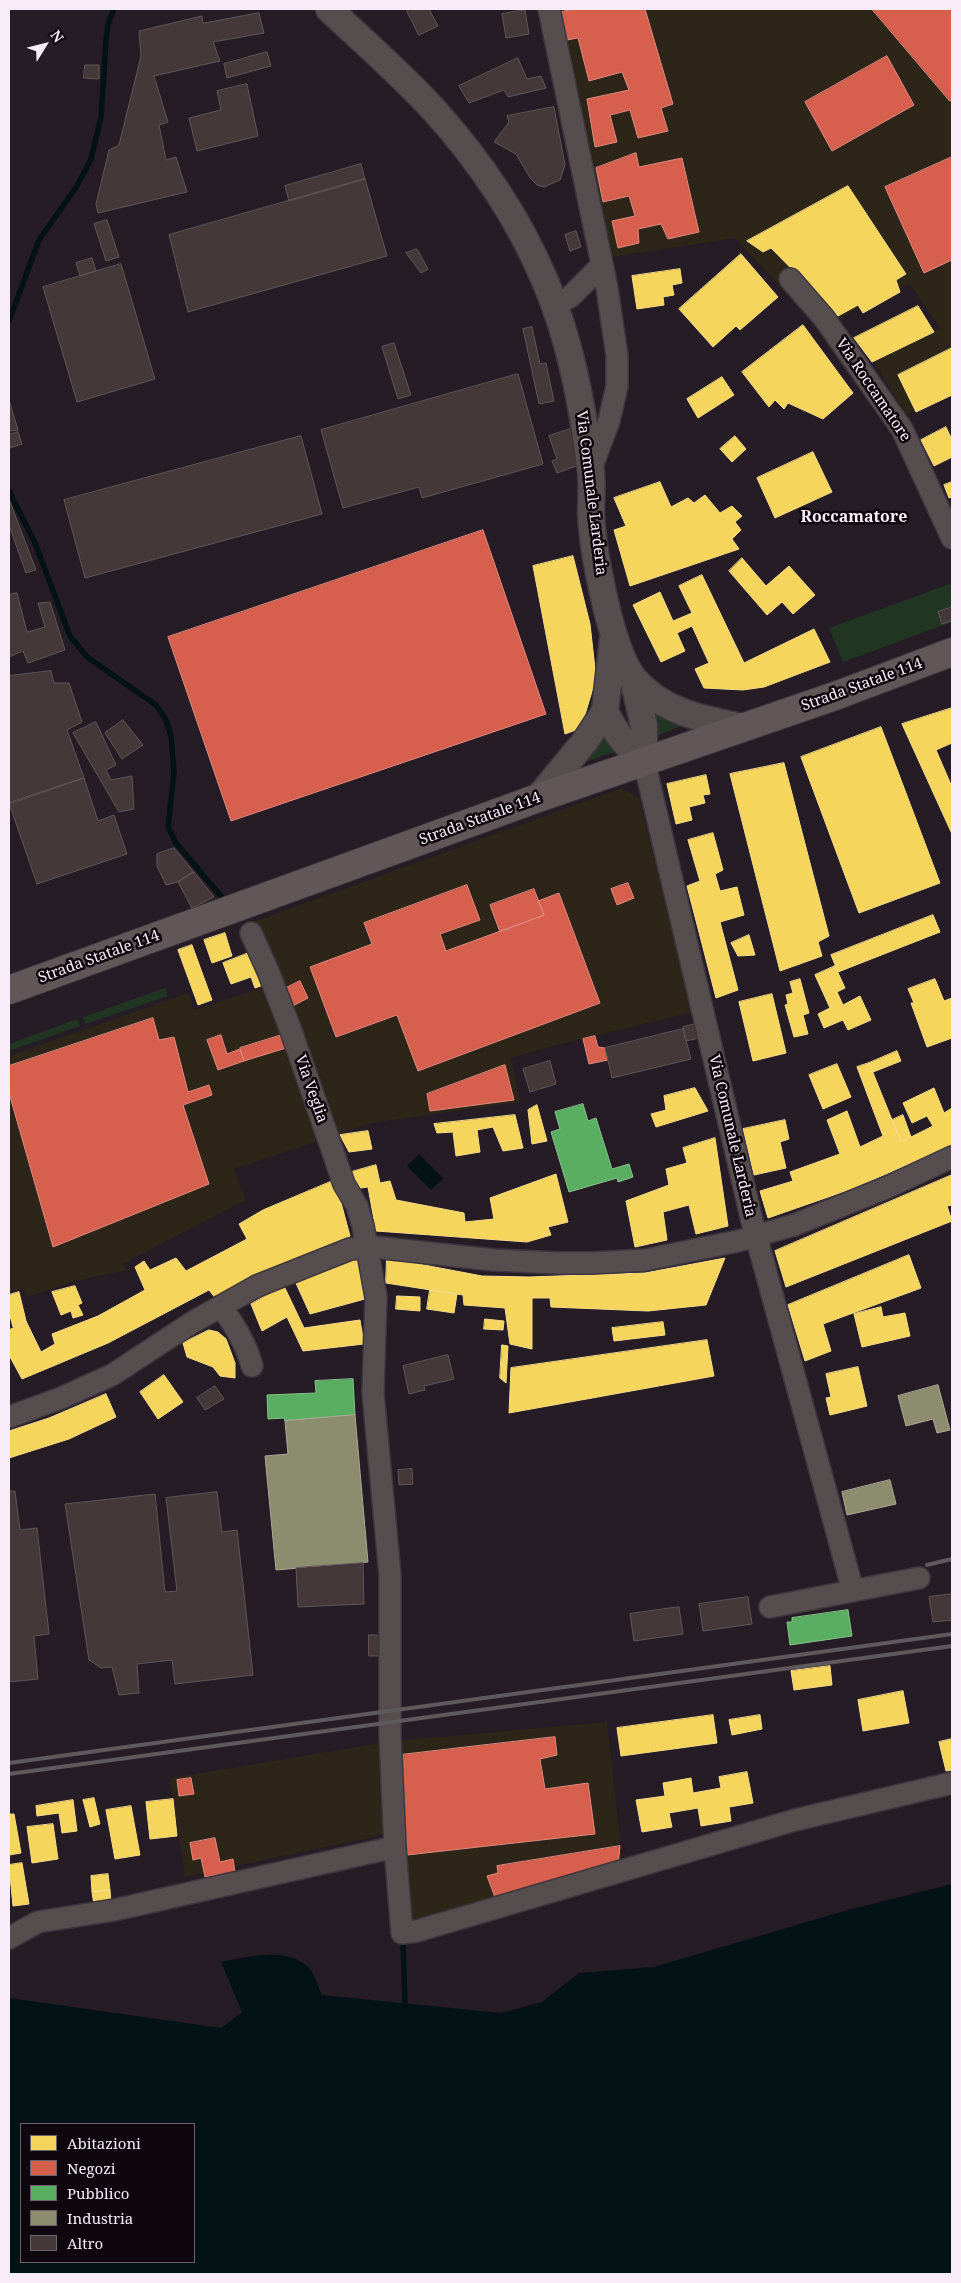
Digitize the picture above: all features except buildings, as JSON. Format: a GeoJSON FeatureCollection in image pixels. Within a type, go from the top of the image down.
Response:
{"type":"FeatureCollection","features":[{"type":"Feature","properties":{"kind":"main road","name":"Strada Statale 114"},"geometry":{"type":"LineString","coordinates":[[9,990],[538,798],[854,690],[952,652]]}},
{"type":"Feature","properties":{"kind":"street","name":"Via Comunale Larderia"},"geometry":{"type":"LineString","coordinates":[[329,9],[421,97],[463,145],[524,238],[555,305],[577,388],[591,469],[591,516],[596,551],[613,639],[633,678],[644,726],[644,761],[756,1236],[853,1591]]}},
{"type":"Feature","properties":{"kind":"street"},"geometry":{"type":"LineString","coordinates":[[549,9],[615,333],[618,374],[609,421],[591,469]]}},
{"type":"Feature","properties":{"kind":"street"},"geometry":{"type":"LineString","coordinates":[[555,305],[570,297],[602,265]]}},
{"type":"Feature","properties":{"kind":"street","name":"Via Roccamatore"},"geometry":{"type":"LineString","coordinates":[[790,279],[824,318],[902,429],[952,538]]}},
{"type":"Feature","properties":{"kind":"street","name":"Via Comunale Larderia"},"geometry":{"type":"LineString","coordinates":[[538,798],[586,740],[605,711],[613,639]]}},
{"type":"Feature","properties":{"kind":"street","name":"Via Comunale Larderia"},"geometry":{"type":"LineString","coordinates":[[633,678],[655,699],[680,712],[742,727]]}},
{"type":"Feature","properties":{"kind":"street"},"geometry":{"type":"LineString","coordinates":[[605,711],[625,745],[644,761]]}},
{"type":"Feature","properties":{"kind":"street","name":"Via Veglia"},"geometry":{"type":"LineString","coordinates":[[251,933],[287,1020],[344,1184],[356,1206],[367,1246],[376,1297],[373,1393],[390,1575],[390,1736],[395,1847],[402,1933],[417,1931],[795,1820],[952,1784]]}},
{"type":"Feature","properties":{"kind":"street"},"geometry":{"type":"LineString","coordinates":[[9,1417],[61,1398],[112,1375],[221,1306],[278,1276],[350,1249],[367,1246],[494,1260],[592,1263],[645,1260],[756,1236],[794,1225],[846,1205],[952,1157]]}},
{"type":"Feature","properties":{"kind":"street"},"geometry":{"type":"LineString","coordinates":[[221,1306],[248,1350],[252,1366]]}},
{"type":"Feature","properties":{"kind":"street"},"geometry":{"type":"LineString","coordinates":[[770,1607],[919,1578]]}},
{"type":"Feature","properties":{"kind":"street"},"geometry":{"type":"LineString","coordinates":[[9,1938],[38,1922],[114,1910],[395,1847]]}},
{"type":"Feature","properties":{"kind":"shaded area"},"geometry":{"type":"Polygon","coordinates":[[[552,9],[952,9],[952,396],[906,414],[871,357],[940,328],[909,283],[819,329],[735,238],[605,258],[552,9]]]}},
{"type":"Feature","properties":{"kind":"shaded area"},"geometry":{"type":"Polygon","coordinates":[[[622,788],[639,798],[693,1012],[511,1058],[520,1102],[372,1123],[234,1169],[246,1200],[122,1264],[127,1270],[75,1281],[27,1297],[23,1288],[9,1293],[9,1056],[188,993],[194,1010],[264,987],[242,926],[622,788]]]}},
{"type":"Feature","properties":{"kind":"shaded area"},"geometry":{"type":"Polygon","coordinates":[[[419,1154],[443,1178],[431,1190],[407,1166],[419,1154]]]}},
{"type":"Feature","properties":{"kind":"shaded area"},"geometry":{"type":"Polygon","coordinates":[[[607,1722],[622,1857],[617,1864],[409,1926],[401,1831],[185,1877],[170,1778],[394,1741],[607,1722]]]}},
{"type":"Feature","properties":{"kind":"shaded area"},"geometry":{"type":"Polygon","coordinates":[[[952,1884],[952,2274],[9,2274],[9,1998],[221,2028],[242,2012],[221,1962],[254,1956],[278,1955],[299,1961],[308,1967],[322,1995],[501,2013],[542,2002],[579,1973],[654,1967],[844,1911],[952,1884]]]}},
{"type":"Feature","properties":{"kind":"green space"},"geometry":{"type":"Polygon","coordinates":[[[952,583],[952,622],[843,662],[829,628],[952,583]]]}},
{"type":"Feature","properties":{"kind":"green space"},"geometry":{"type":"Polygon","coordinates":[[[647,705],[683,725],[654,737],[647,705]]]}},
{"type":"Feature","properties":{"kind":"green space"},"geometry":{"type":"Polygon","coordinates":[[[600,728],[617,751],[583,763],[600,728]]]}},
{"type":"Feature","properties":{"kind":"green space"},"geometry":{"type":"Polygon","coordinates":[[[165,988],[168,996],[85,1024],[83,1017],[165,988]]]}},
{"type":"Feature","properties":{"kind":"green space"},"geometry":{"type":"Polygon","coordinates":[[[77,1019],[80,1026],[9,1051],[9,1044],[77,1019]]]}},
{"type":"Feature","properties":{"kind":"waterway"},"geometry":{"type":"LineString","coordinates":[[9,321],[39,240],[77,186],[91,159],[101,117],[108,24],[114,9]]}},
{"type":"Feature","properties":{"kind":"waterway"},"geometry":{"type":"LineString","coordinates":[[9,491],[35,543],[70,636],[87,657],[156,705],[166,720],[171,736],[174,772],[168,827],[176,843],[221,896]]}},
{"type":"Feature","properties":{"kind":"waterway"},"geometry":{"type":"LineString","coordinates":[[403,1944],[405,2004]]}},
{"type":"Feature","properties":{"kind":"railway"},"geometry":{"type":"LineString","coordinates":[[927,1565],[952,1559]]}},
{"type":"Feature","properties":{"kind":"railway"},"geometry":{"type":"LineString","coordinates":[[9,1763],[952,1634]]}},
{"type":"Feature","properties":{"kind":"railway"},"geometry":{"type":"LineString","coordinates":[[9,1774],[952,1646]]}},
{"type":"Feature","properties":{"kind":"district","name":"Roccamatore"},"geometry":{"type":"Point","coordinates":[854,517]}}]}
